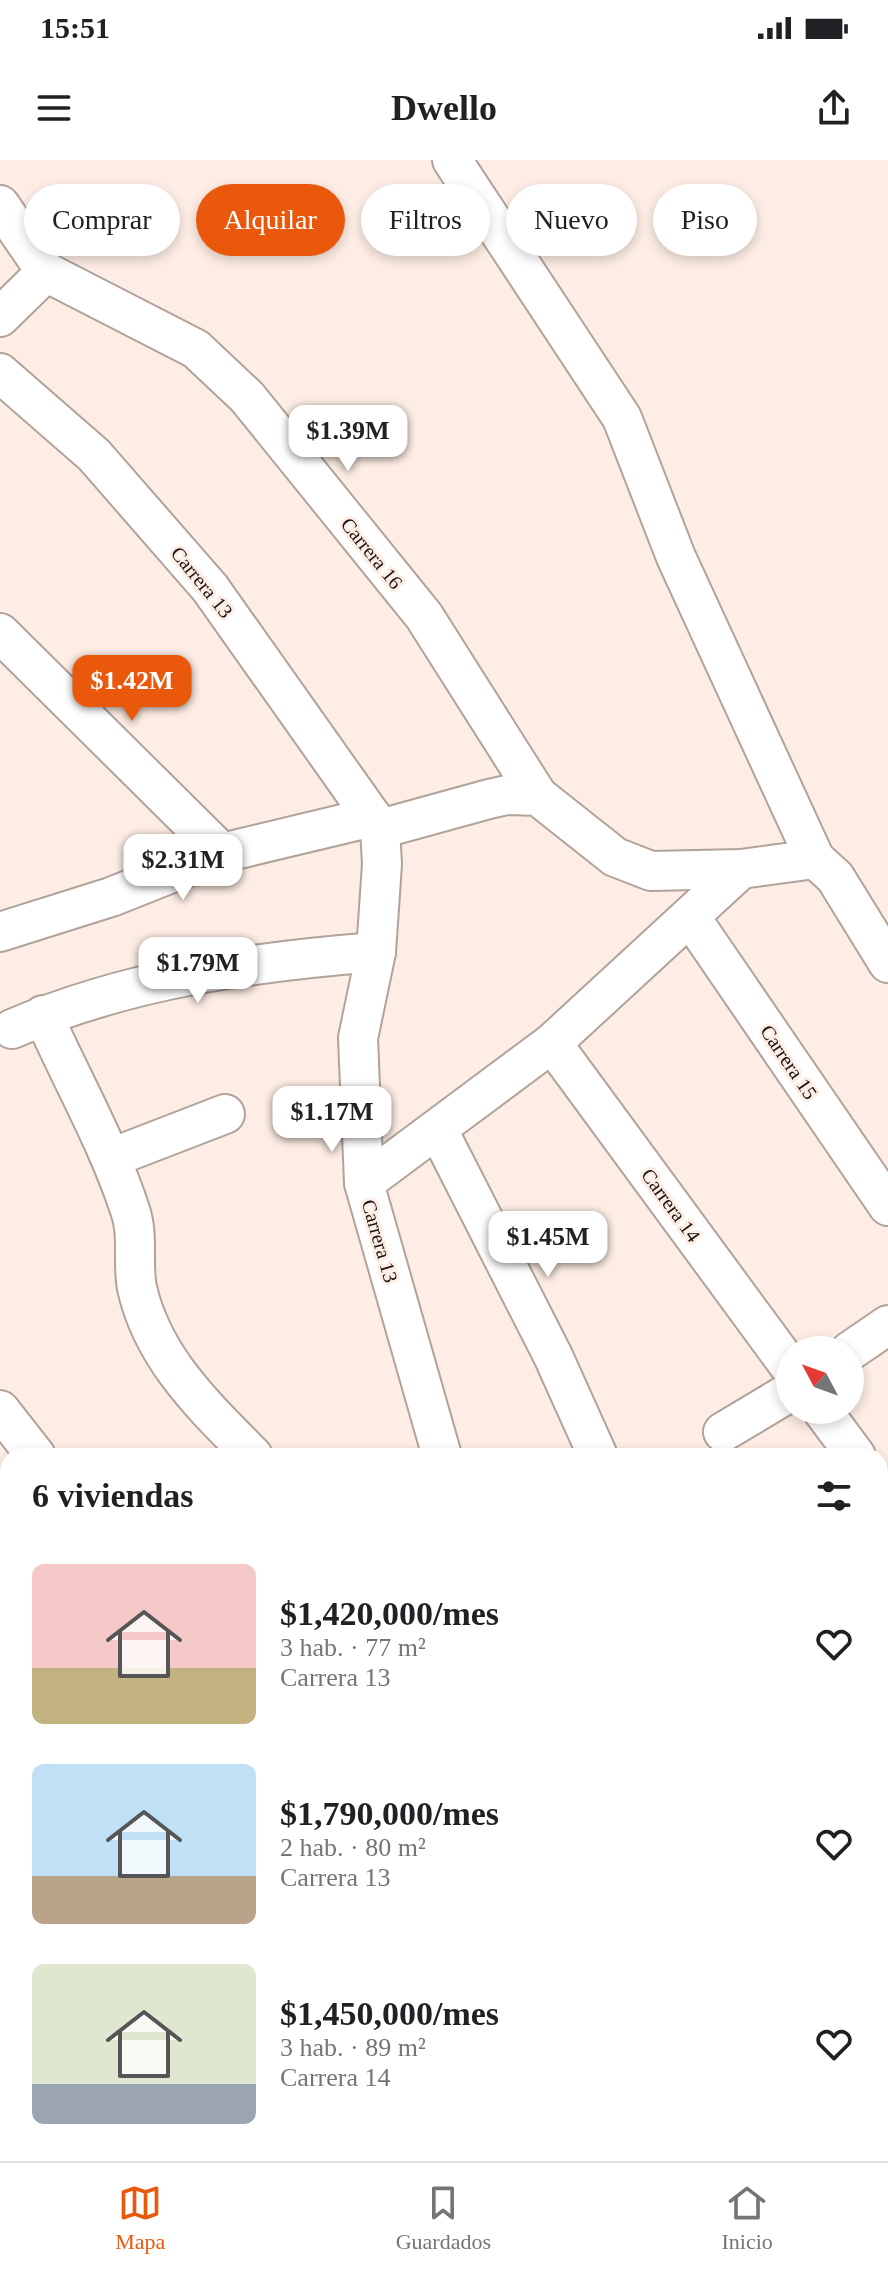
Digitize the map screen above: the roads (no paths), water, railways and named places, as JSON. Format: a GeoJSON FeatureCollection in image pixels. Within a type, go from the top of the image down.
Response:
{"type":"FeatureCollection","features":[{"type":"Feature","properties":{"kind":"street"},"geometry":{"type":"LineString","coordinates":[[452,160],[622,418],[676,557],[815,859],[835,877],[888,963]]}},
{"type":"Feature","properties":{"kind":"street"},"geometry":{"type":"LineString","coordinates":[[0,205],[46,272],[0,317]]}},
{"type":"Feature","properties":{"kind":"street","name":"Carrera 16"},"geometry":{"type":"LineString","coordinates":[[46,272],[196,349],[240,389],[424,616],[538,796],[615,857],[651,871],[741,869],[815,859]]}},
{"type":"Feature","properties":{"kind":"street","name":"Carrera 13"},"geometry":{"type":"LineString","coordinates":[[0,373],[94,455],[210,588],[376,823],[382,864],[376,952],[358,1038],[364,1183],[440,1448]]}},
{"type":"Feature","properties":{"kind":"street"},"geometry":{"type":"LineString","coordinates":[[0,633],[222,853]]}},
{"type":"Feature","properties":{"kind":"street"},"geometry":{"type":"LineString","coordinates":[[0,932],[111,897],[222,853],[489,799],[538,796]]}},
{"type":"Feature","properties":{"kind":"street"},"geometry":{"type":"LineString","coordinates":[[364,1183],[552,1043],[741,869]]}},
{"type":"Feature","properties":{"kind":"street","name":"Carrera 15"},"geometry":{"type":"LineString","coordinates":[[691,918],[888,1206]]}},
{"type":"Feature","properties":{"kind":"street"},"geometry":{"type":"LineString","coordinates":[[245,1448],[201,1403],[158,1347],[136,1284],[132,1214],[111,1158],[86,1112],[28,1022],[123,988],[239,966],[376,952]]}},
{"type":"Feature","properties":{"kind":"street","name":"Carrera 14"},"geometry":{"type":"LineString","coordinates":[[552,1043],[776,1348]]}},
{"type":"Feature","properties":{"kind":"street"},"geometry":{"type":"LineString","coordinates":[[111,1158],[225,1114]]}},
{"type":"Feature","properties":{"kind":"street"},"geometry":{"type":"LineString","coordinates":[[438,1130],[553,1356],[594,1448]]}},
{"type":"Feature","properties":{"kind":"street"},"geometry":{"type":"LineString","coordinates":[[864,1341],[888,1325]]}},
{"type":"Feature","properties":{"kind":"street"},"geometry":{"type":"LineString","coordinates":[[723,1432],[776,1400]]}},
{"type":"Feature","properties":{"kind":"street"},"geometry":{"type":"LineString","coordinates":[[0,1410],[30,1448]]}},
{"type":"Feature","properties":{"kind":"street"},"geometry":{"type":"LineString","coordinates":[[832,1424],[850,1448]]}}]}
